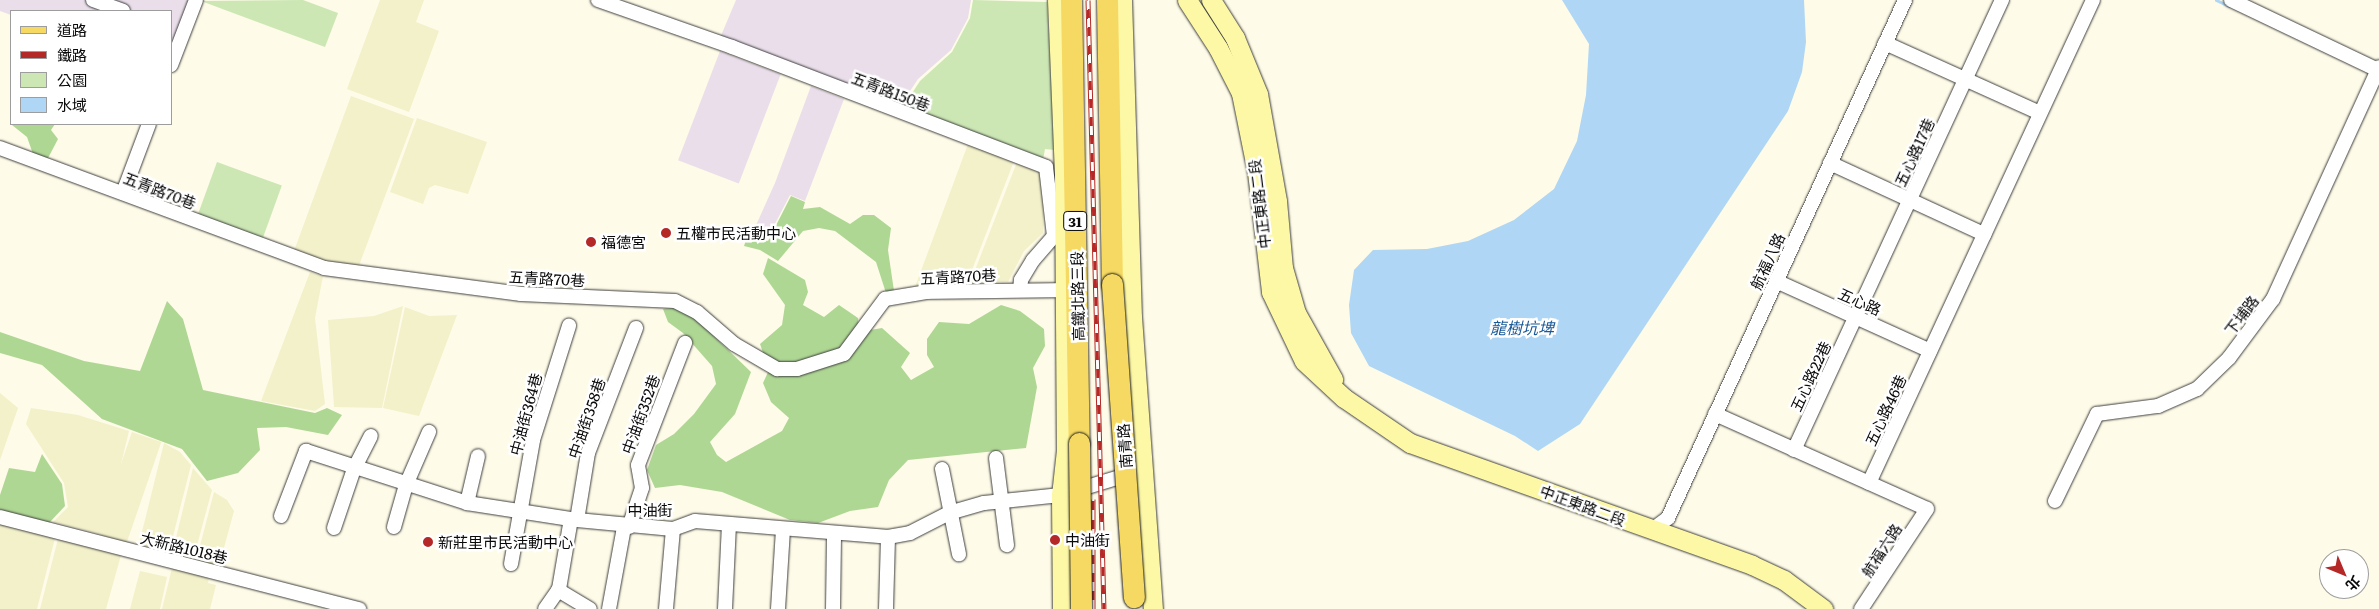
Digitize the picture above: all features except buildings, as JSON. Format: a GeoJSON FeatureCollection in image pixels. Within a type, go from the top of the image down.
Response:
{"type":"FeatureCollection","features":[{"type":"Feature","properties":{"kind":"main road","name":"高鐵北路三段"},"geometry":{"type":"LineString","coordinates":[[1057,0],[1064,173],[1064,290]]}},
{"type":"Feature","properties":{"kind":"main road","name":"高鐵北路三段"},"geometry":{"type":"LineString","coordinates":[[1071,0],[1080,443],[1081,609]]}},
{"type":"Feature","properties":{"kind":"main road","name":"南青路"},"geometry":{"type":"LineString","coordinates":[[1107,0],[1112,284],[1134,609]]}},
{"type":"Feature","properties":{"kind":"main road","name":"南青路"},"geometry":{"type":"LineString","coordinates":[[1122,0],[1132,317],[1153,609]]}},
{"type":"Feature","properties":{"kind":"main road","name":"中正東路二段"},"geometry":{"type":"LineString","coordinates":[[1187,0],[1218,48],[1241,93],[1257,172],[1271,292],[1304,361],[1344,398],[1410,443],[1652,530],[1784,580],[1823,609]]}},
{"type":"Feature","properties":{"kind":"main road","name":"中正東路二段"},"geometry":{"type":"LineString","coordinates":[[1211,0],[1235,38],[1258,94],[1277,201],[1282,268],[1296,313],[1344,398]]}},
{"type":"Feature","properties":{"kind":"main road"},"geometry":{"type":"LineString","coordinates":[[1062,609],[1061,495],[1064,470],[1064,290]]}},
{"type":"Feature","properties":{"kind":"main road"},"geometry":{"type":"LineString","coordinates":[[1064,470],[1083,489]]}},
{"type":"Feature","properties":{"kind":"street"},"geometry":{"type":"LineString","coordinates":[[93,0],[119,10]]}},
{"type":"Feature","properties":{"kind":"street"},"geometry":{"type":"LineString","coordinates":[[172,60],[177,32],[196,0]]}},
{"type":"Feature","properties":{"kind":"street","name":"五青路150巷"},"geometry":{"type":"LineString","coordinates":[[598,0],[732,47],[1046,167],[1054,236],[1032,260],[1021,280],[1020,290]]}},
{"type":"Feature","properties":{"kind":"street","name":"航福八路"},"geometry":{"type":"LineString","coordinates":[[1652,530],[1668,518],[1905,0]]}},
{"type":"Feature","properties":{"kind":"street","name":"五心路17巷"},"geometry":{"type":"LineString","coordinates":[[1856,317],[2002,0]]}},
{"type":"Feature","properties":{"kind":"street","name":"五心路46巷"},"geometry":{"type":"LineString","coordinates":[[1869,483],[2093,0]]}},
{"type":"Feature","properties":{"kind":"street"},"geometry":{"type":"LineString","coordinates":[[2231,0],[2378,68]]}},
{"type":"Feature","properties":{"kind":"street"},"geometry":{"type":"LineString","coordinates":[[1885,43],[2040,113]]}},
{"type":"Feature","properties":{"kind":"street","name":"下埔路"},"geometry":{"type":"LineString","coordinates":[[2055,501],[2097,414],[2158,406],[2197,389],[2229,358],[2273,299],[2378,68]]}},
{"type":"Feature","properties":{"kind":"street"},"geometry":{"type":"LineString","coordinates":[[123,193],[149,125]]}},
{"type":"Feature","properties":{"kind":"street","name":"五青路70巷"},"geometry":{"type":"LineString","coordinates":[[0,148],[324,268],[520,294],[675,301],[697,312],[734,344],[777,369],[797,369],[844,354],[885,299],[927,292],[1064,290]]}},
{"type":"Feature","properties":{"kind":"street"},"geometry":{"type":"LineString","coordinates":[[1830,163],[1984,234]]}},
{"type":"Feature","properties":{"kind":"street","name":"五心路"},"geometry":{"type":"LineString","coordinates":[[1776,281],[1930,351]]}},
{"type":"Feature","properties":{"kind":"street","name":"五心路22巷"},"geometry":{"type":"LineString","coordinates":[[1794,450],[1856,317]]}},
{"type":"Feature","properties":{"kind":"street","name":"中油街364巷"},"geometry":{"type":"LineString","coordinates":[[512,564],[519,512],[536,426],[569,326]]}},
{"type":"Feature","properties":{"kind":"street","name":"中油街358巷"},"geometry":{"type":"LineString","coordinates":[[558,590],[588,452],[636,328]]}},
{"type":"Feature","properties":{"kind":"street","name":"中油街352巷"},"geometry":{"type":"LineString","coordinates":[[609,609],[626,527],[642,488],[638,465],[684,343]]}},
{"type":"Feature","properties":{"kind":"street"},"geometry":{"type":"LineString","coordinates":[[1715,414],[1869,483]]}},
{"type":"Feature","properties":{"kind":"street"},"geometry":{"type":"LineString","coordinates":[[394,528],[406,485],[429,432]]}},
{"type":"Feature","properties":{"kind":"street"},"geometry":{"type":"LineString","coordinates":[[334,528],[354,469],[371,436]]}},
{"type":"Feature","properties":{"kind":"street","name":"中油街"},"geometry":{"type":"LineString","coordinates":[[281,516],[306,451],[354,469],[467,503],[519,512],[626,527],[673,528],[695,521],[783,530],[888,536],[910,533],[948,513],[1000,500],[1061,495],[1143,470]]}},
{"type":"Feature","properties":{"kind":"street"},"geometry":{"type":"LineString","coordinates":[[467,503],[478,456]]}},
{"type":"Feature","properties":{"kind":"street"},"geometry":{"type":"LineString","coordinates":[[996,458],[1007,545]]}},
{"type":"Feature","properties":{"kind":"street"},"geometry":{"type":"LineString","coordinates":[[942,468],[948,513],[958,554]]}},
{"type":"Feature","properties":{"kind":"street","name":"航福六路"},"geometry":{"type":"LineString","coordinates":[[1861,609],[1927,510],[1869,483]]}},
{"type":"Feature","properties":{"kind":"street","name":"大新路1018巷"},"geometry":{"type":"LineString","coordinates":[[0,517],[359,609]]}},
{"type":"Feature","properties":{"kind":"street"},"geometry":{"type":"LineString","coordinates":[[725,609],[729,524]]}},
{"type":"Feature","properties":{"kind":"street"},"geometry":{"type":"LineString","coordinates":[[666,609],[673,528]]}},
{"type":"Feature","properties":{"kind":"street"},"geometry":{"type":"LineString","coordinates":[[778,609],[783,530]]}},
{"type":"Feature","properties":{"kind":"street"},"geometry":{"type":"LineString","coordinates":[[833,609],[834,532]]}},
{"type":"Feature","properties":{"kind":"street"},"geometry":{"type":"LineString","coordinates":[[886,609],[888,536]]}},
{"type":"Feature","properties":{"kind":"street"},"geometry":{"type":"LineString","coordinates":[[545,609],[558,590],[590,609]]}},
{"type":"Feature","properties":{"kind":"shaded area"},"geometry":{"type":"Polygon","coordinates":[[[0,0],[192,0],[172,53],[172,10],[10,10],[10,15],[0,11],[0,0]]]}},
{"type":"Feature","properties":{"kind":"shaded area"},"geometry":{"type":"Polygon","coordinates":[[[380,0],[424,0],[416,22],[439,31],[409,112],[347,89],[380,0]]]}},
{"type":"Feature","properties":{"kind":"shaded area"},"geometry":{"type":"Polygon","coordinates":[[[736,0],[971,0],[968,18],[951,50],[918,79],[900,106],[720,38],[736,0]]]}},
{"type":"Feature","properties":{"kind":"shaded area"},"geometry":{"type":"Polygon","coordinates":[[[720,51],[781,74],[739,184],[678,160],[720,51]]]}},
{"type":"Feature","properties":{"kind":"shaded area"},"geometry":{"type":"Polygon","coordinates":[[[811,86],[844,99],[805,201],[790,195],[767,239],[752,234],[775,183],[811,86]]]}},
{"type":"Feature","properties":{"kind":"shaded area"},"geometry":{"type":"Polygon","coordinates":[[[351,96],[414,119],[358,268],[331,263],[294,251],[351,96]]]}},
{"type":"Feature","properties":{"kind":"shaded area"},"geometry":{"type":"Polygon","coordinates":[[[417,118],[487,142],[468,194],[435,185],[429,188],[423,204],[390,192],[417,118]]]}},
{"type":"Feature","properties":{"kind":"shaded area"},"geometry":{"type":"Polygon","coordinates":[[[968,144],[1014,161],[967,283],[915,287],[968,144]]]}},
{"type":"Feature","properties":{"kind":"shaded area"},"geometry":{"type":"Polygon","coordinates":[[[1017,162],[1037,169],[1043,184],[1043,233],[1024,251],[1008,282],[970,283],[1017,162]]]}},
{"type":"Feature","properties":{"kind":"shaded area"},"geometry":{"type":"Polygon","coordinates":[[[310,272],[323,276],[315,318],[325,404],[315,411],[261,401],[310,272]]]}},
{"type":"Feature","properties":{"kind":"shaded area"},"geometry":{"type":"Polygon","coordinates":[[[403,306],[382,408],[334,407],[328,320],[374,316],[403,306]]]}},
{"type":"Feature","properties":{"kind":"shaded area"},"geometry":{"type":"Polygon","coordinates":[[[405,307],[429,316],[457,315],[419,416],[383,408],[405,307]]]}},
{"type":"Feature","properties":{"kind":"shaded area"},"geometry":{"type":"Polygon","coordinates":[[[0,393],[18,408],[0,460],[0,393]]]}},
{"type":"Feature","properties":{"kind":"shaded area"},"geometry":{"type":"Polygon","coordinates":[[[31,408],[78,415],[129,431],[104,535],[53,522],[68,507],[64,483],[26,424],[31,408]]]}},
{"type":"Feature","properties":{"kind":"shaded area"},"geometry":{"type":"Polygon","coordinates":[[[132,432],[161,442],[126,543],[97,533],[132,432]]]}},
{"type":"Feature","properties":{"kind":"shaded area"},"geometry":{"type":"Polygon","coordinates":[[[164,443],[180,452],[191,465],[169,552],[139,544],[164,443]]]}},
{"type":"Feature","properties":{"kind":"shaded area"},"geometry":{"type":"Polygon","coordinates":[[[193,468],[212,490],[193,560],[172,554],[193,468]]]}},
{"type":"Feature","properties":{"kind":"shaded area"},"geometry":{"type":"Polygon","coordinates":[[[214,492],[227,500],[234,511],[219,566],[196,561],[214,492]]]}},
{"type":"Feature","properties":{"kind":"shaded area"},"geometry":{"type":"Polygon","coordinates":[[[0,524],[55,538],[37,609],[0,609],[0,524]]]}},
{"type":"Feature","properties":{"kind":"shaded area"},"geometry":{"type":"Polygon","coordinates":[[[58,539],[121,555],[106,609],[40,609],[58,539]]]}},
{"type":"Feature","properties":{"kind":"shaded area"},"geometry":{"type":"Polygon","coordinates":[[[172,568],[209,577],[208,583],[216,585],[210,609],[162,609],[172,568]]]}},
{"type":"Feature","properties":{"kind":"shaded area"},"geometry":{"type":"Polygon","coordinates":[[[140,571],[167,577],[160,609],[130,609],[140,571]]]}},
{"type":"Feature","properties":{"kind":"green space"},"geometry":{"type":"Polygon","coordinates":[[[303,0],[338,13],[325,47],[201,1],[303,0]]]}},
{"type":"Feature","properties":{"kind":"green space"},"geometry":{"type":"Polygon","coordinates":[[[973,0],[1047,2],[1055,150],[1045,149],[1043,160],[903,107],[920,81],[952,52],[970,18],[973,0]]]}},
{"type":"Feature","properties":{"kind":"green space"},"geometry":{"type":"Polygon","coordinates":[[[12,125],[54,125],[51,130],[58,139],[47,160],[33,154],[27,137],[12,125]]]}},
{"type":"Feature","properties":{"kind":"green space"},"geometry":{"type":"Polygon","coordinates":[[[217,162],[282,186],[262,239],[198,216],[217,162]]]}},
{"type":"Feature","properties":{"kind":"green space"},"geometry":{"type":"Polygon","coordinates":[[[791,196],[805,202],[803,209],[820,207],[850,224],[863,215],[874,215],[891,228],[888,250],[894,291],[886,293],[876,262],[835,231],[819,228],[803,231],[778,261],[760,250],[744,246],[748,234],[768,241],[791,196]]]}},
{"type":"Feature","properties":{"kind":"green space"},"geometry":{"type":"Polygon","coordinates":[[[768,258],[805,280],[808,292],[803,305],[824,317],[839,305],[858,318],[859,332],[882,328],[910,353],[901,367],[911,380],[934,367],[927,355],[927,339],[939,322],[969,324],[1001,305],[1020,311],[1044,329],[1045,346],[1033,368],[1037,387],[1026,448],[908,460],[889,480],[878,507],[850,511],[818,523],[790,520],[722,492],[680,485],[655,488],[647,470],[656,445],[674,434],[694,414],[716,384],[712,366],[683,333],[668,322],[663,309],[678,307],[695,318],[751,372],[735,414],[710,442],[717,455],[726,462],[782,431],[789,418],[771,402],[763,383],[769,370],[760,344],[782,325],[785,305],[763,274],[768,258]]]}},
{"type":"Feature","properties":{"kind":"green space"},"geometry":{"type":"Polygon","coordinates":[[[167,301],[183,319],[203,390],[315,413],[327,408],[342,415],[328,435],[286,427],[257,428],[260,450],[238,473],[207,481],[182,449],[102,419],[42,365],[0,353],[0,332],[84,361],[140,371],[167,301]]]}},
{"type":"Feature","properties":{"kind":"green space"},"geometry":{"type":"Polygon","coordinates":[[[42,454],[62,484],[65,506],[49,523],[0,510],[0,495],[9,468],[35,472],[42,454]]]}},
{"type":"Feature","properties":{"kind":"water","name":"龍樹坑埤"},"geometry":{"type":"Polygon","coordinates":[[[1562,0],[1804,0],[1806,42],[1802,72],[1788,111],[1580,424],[1538,451],[1515,436],[1369,366],[1351,333],[1349,305],[1354,270],[1373,250],[1427,249],[1468,241],[1514,220],[1554,189],[1577,141],[1586,95],[1589,44],[1562,0]]]}},
{"type":"Feature","properties":{"kind":"waterway"},"geometry":{"type":"LineString","coordinates":[[2216,0],[2229,6]]}},
{"type":"Feature","properties":{"kind":"railway"},"geometry":{"type":"LineString","coordinates":[[1088,0],[1104,609]]}},
{"type":"Feature","properties":{"kind":"railway"},"geometry":{"type":"LineString","coordinates":[[1093,499],[1093,609]]}},
{"type":"Feature","properties":{"kind":"place","name":"五權市民活動中心"},"geometry":{"type":"Point","coordinates":[666,233]}},
{"type":"Feature","properties":{"kind":"place","name":"福德宮"},"geometry":{"type":"Point","coordinates":[591,242]}},
{"type":"Feature","properties":{"kind":"place","name":"中油街"},"geometry":{"type":"Point","coordinates":[1055,540]}},
{"type":"Feature","properties":{"kind":"place","name":"新莊里市民活動中心"},"geometry":{"type":"Point","coordinates":[428,542]}}]}
